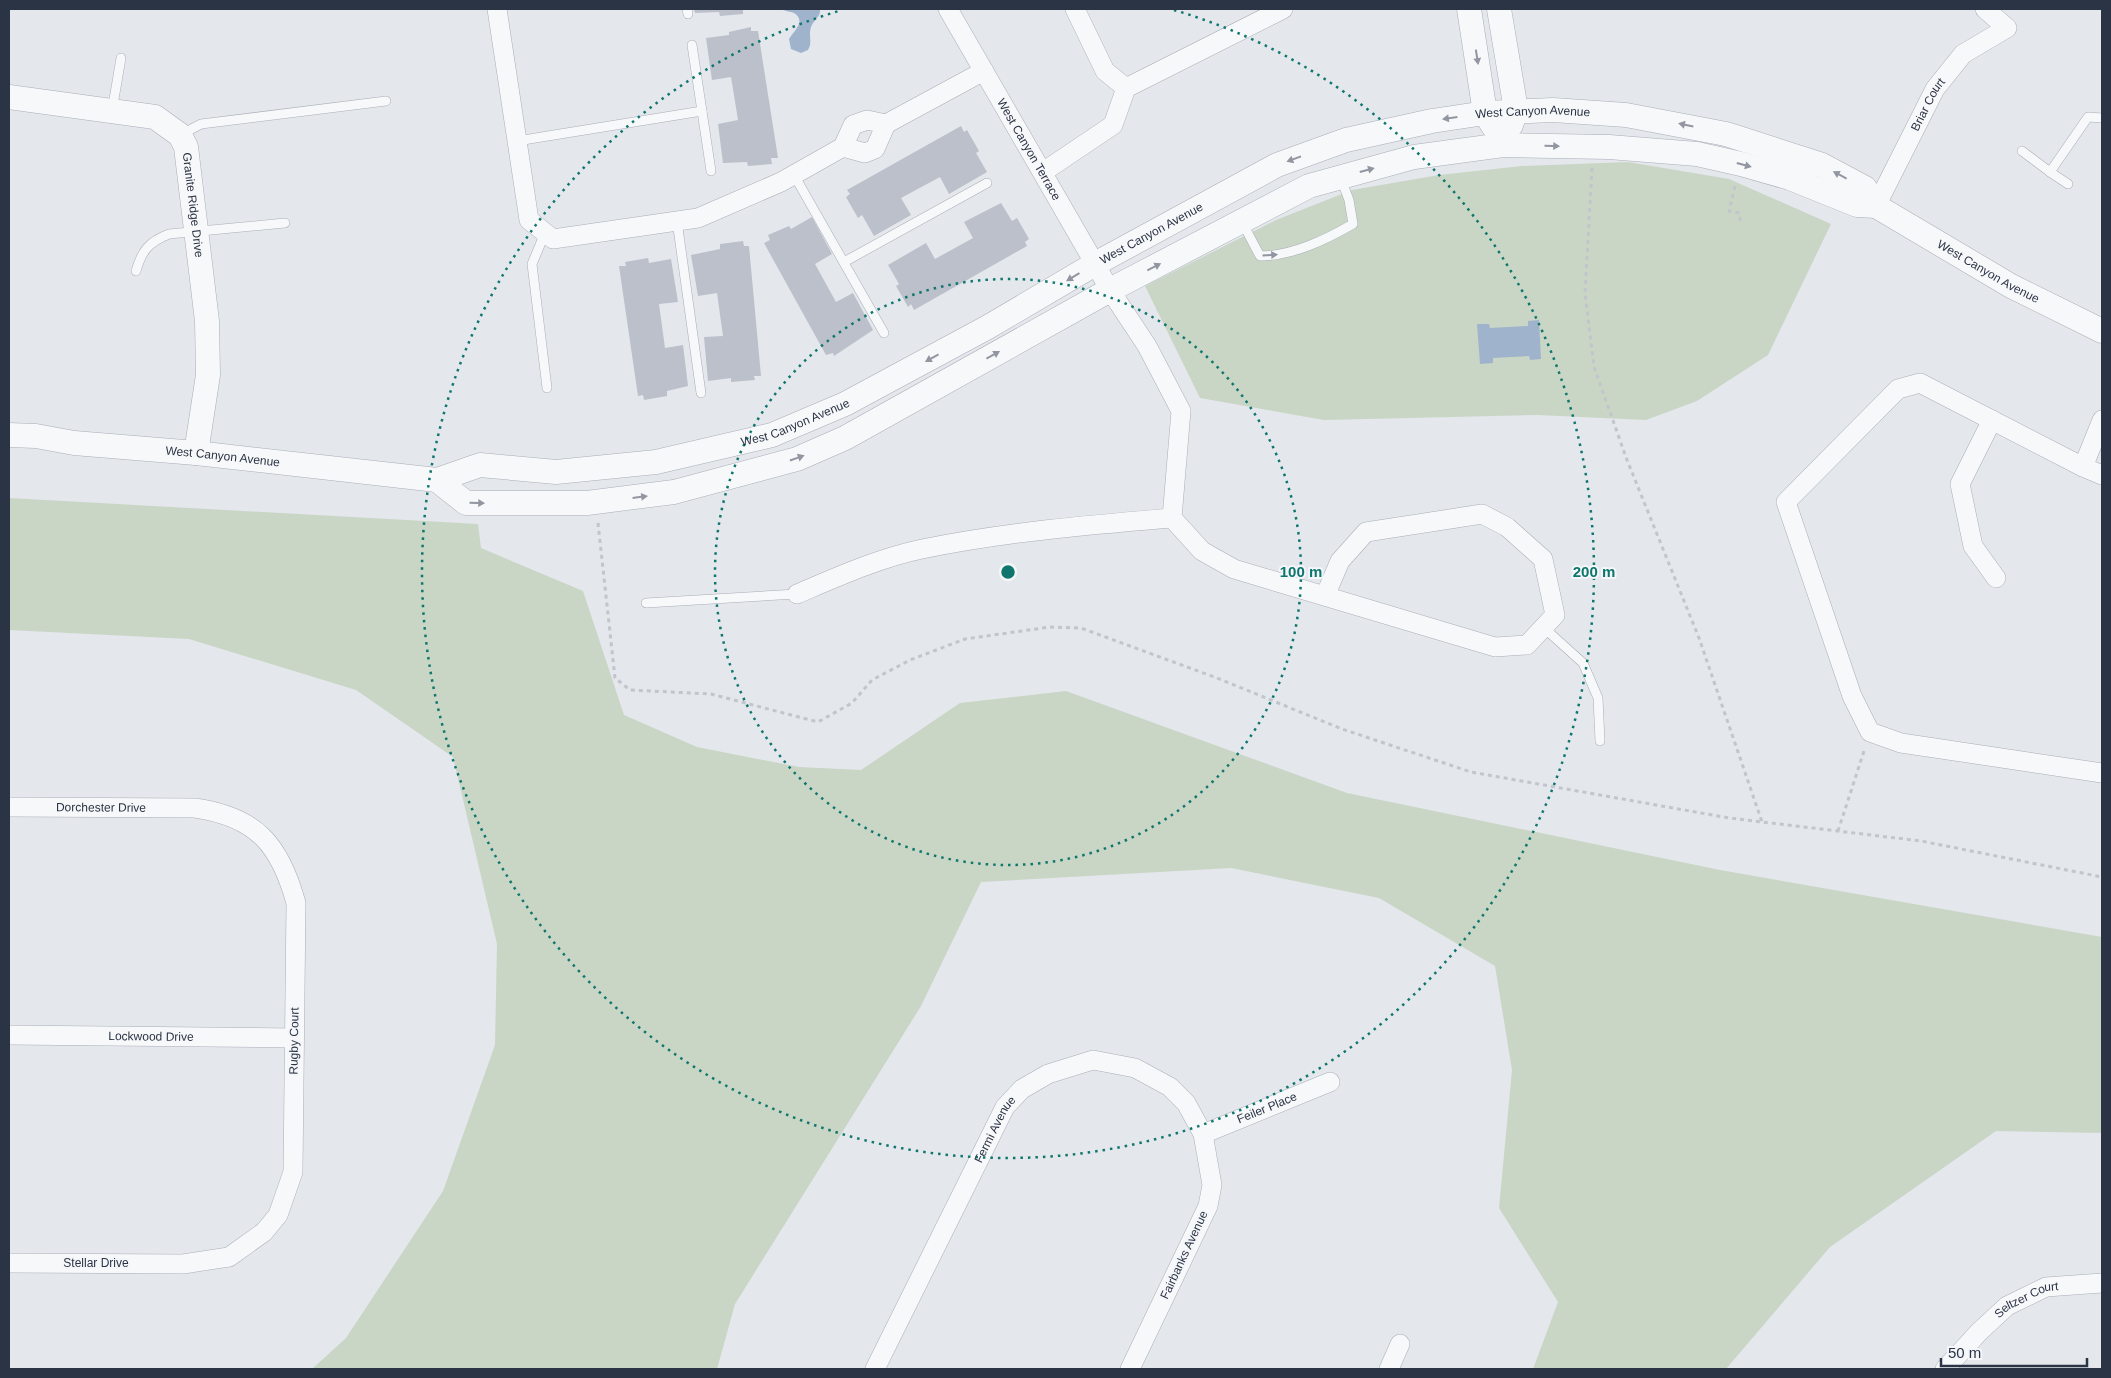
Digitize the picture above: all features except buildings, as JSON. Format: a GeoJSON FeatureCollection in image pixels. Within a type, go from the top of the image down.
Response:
{"type":"FeatureCollection","features":[{"type":"Feature","properties":{"kind":"street"},"geometry":{"type":"LineString","coordinates":[[497,9],[529,220],[554,239],[698,218],[794,175],[843,147],[850,130],[857,122],[867,120],[886,124],[984,71]]}},
{"type":"Feature","properties":{"kind":"street","name":"West Canyon Terrace"},"geometry":{"type":"LineString","coordinates":[[948,9],[1110,290],[1147,346],[1181,411],[1172,518]]}},
{"type":"Feature","properties":{"kind":"street"},"geometry":{"type":"LineString","coordinates":[[1075,9],[1105,71],[1126,88]]}},
{"type":"Feature","properties":{"kind":"street"},"geometry":{"type":"LineString","coordinates":[[1042,172],[1113,125],[1126,88],[1283,9]]}},
{"type":"Feature","properties":{"kind":"street"},"geometry":{"type":"LineString","coordinates":[[1469,9],[1485,113],[1503,145]]}},
{"type":"Feature","properties":{"kind":"street"},"geometry":{"type":"LineString","coordinates":[[1499,9],[1516,110],[1503,145]]}},
{"type":"Feature","properties":{"kind":"street","name":"Briar Court"},"geometry":{"type":"LineString","coordinates":[[1876,206],[1935,89],[1962,54],[2007,28],[1985,9]]}},
{"type":"Feature","properties":{"kind":"street","name":"Granite Ridge Drive"},"geometry":{"type":"LineString","coordinates":[[9,98],[155,117],[180,136],[186,147],[207,321],[208,375],[196,453]]}},
{"type":"Feature","properties":{"kind":"street","name":"West Canyon Avenue"},"geometry":{"type":"LineString","coordinates":[[9,434],[36,436],[74,443],[196,453],[436,480],[480,465],[556,472],[656,462],[772,435],[845,404],[988,327],[1095,264],[1277,165],[1346,140],[1432,120],[1485,113],[1516,110],[1553,110],[1626,115],[1726,134],[1822,165],[1865,188],[1876,206]]}},
{"type":"Feature","properties":{"kind":"street"},"geometry":{"type":"LineString","coordinates":[[843,147],[864,153],[870,152],[879,145],[886,124]]}},
{"type":"Feature","properties":{"kind":"street","name":"West Canyon Avenue"},"geometry":{"type":"LineString","coordinates":[[436,480],[466,503],[598,502],[674,492],[797,459],[845,438],[1110,290],[1309,186],[1414,158],[1503,145],[1593,147],[1696,154],[1790,178],[1857,205],[1876,206],[2011,286],[2102,331]]}},
{"type":"Feature","properties":{"kind":"street"},"geometry":{"type":"LineString","coordinates":[[2102,475],[2083,467],[1920,382],[1898,389],[1786,502],[1852,696],[1870,732],[1901,743],[2102,773]]}},
{"type":"Feature","properties":{"kind":"street"},"geometry":{"type":"LineString","coordinates":[[1992,420],[1960,484],[1972,546],[1996,578]]}},
{"type":"Feature","properties":{"kind":"street"},"geometry":{"type":"LineString","coordinates":[[2083,467],[2102,420]]}},
{"type":"Feature","properties":{"kind":"street"},"geometry":{"type":"LineString","coordinates":[[796,594],[854,569],[921,549],[1064,527],[1172,518],[1202,551],[1234,569],[1495,647],[1527,645],[1555,615],[1543,559],[1507,527],[1482,514],[1366,532],[1340,561],[1325,596]]}},
{"type":"Feature","properties":{"kind":"street","name":"Dorchester Drive"},"geometry":{"type":"LineString","coordinates":[[9,807],[195,808]]}},
{"type":"Feature","properties":{"kind":"street","name":"Rugby Court"},"geometry":{"type":"LineString","coordinates":[[183,1264],[228,1257],[264,1232],[278,1215],[293,1172],[296,903],[288,874],[270,842],[246,824],[218,811],[195,808]]}},
{"type":"Feature","properties":{"kind":"street","name":"Lockwood Drive"},"geometry":{"type":"LineString","coordinates":[[9,1035],[294,1038]]}},
{"type":"Feature","properties":{"kind":"street","name":"Fermi Avenue"},"geometry":{"type":"LineString","coordinates":[[875,1369],[1005,1107],[1022,1089],[1048,1074],[1093,1060],[1135,1068],[1170,1087],[1186,1103],[1203,1134]]}},
{"type":"Feature","properties":{"kind":"street","name":"Feiler Place"},"geometry":{"type":"LineString","coordinates":[[1203,1134],[1330,1082]]}},
{"type":"Feature","properties":{"kind":"street","name":"Fairbanks Avenue"},"geometry":{"type":"LineString","coordinates":[[1130,1369],[1208,1206],[1212,1185],[1203,1134]]}},
{"type":"Feature","properties":{"kind":"street","name":"Stellar Drive"},"geometry":{"type":"LineString","coordinates":[[9,1263],[183,1264]]}},
{"type":"Feature","properties":{"kind":"street","name":"Seltzer Court"},"geometry":{"type":"LineString","coordinates":[[1945,1369],[2007,1306],[2046,1287],[2102,1283]]}},
{"type":"Feature","properties":{"kind":"street"},"geometry":{"type":"LineString","coordinates":[[1389,1369],[1400,1344]]}},
{"type":"Feature","properties":{"kind":"lane"},"geometry":{"type":"LineString","coordinates":[[692,45],[711,171]]}},
{"type":"Feature","properties":{"kind":"lane"},"geometry":{"type":"LineString","coordinates":[[112,111],[121,58]]}},
{"type":"Feature","properties":{"kind":"lane"},"geometry":{"type":"LineString","coordinates":[[180,136],[201,124],[386,101]]}},
{"type":"Feature","properties":{"kind":"lane"},"geometry":{"type":"LineString","coordinates":[[517,141],[702,111]]}},
{"type":"Feature","properties":{"kind":"lane"},"geometry":{"type":"LineString","coordinates":[[2050,172],[2088,117],[2102,118]]}},
{"type":"Feature","properties":{"kind":"lane"},"geometry":{"type":"LineString","coordinates":[[2022,151],[2068,184]]}},
{"type":"Feature","properties":{"kind":"lane"},"geometry":{"type":"LineString","coordinates":[[794,175],[884,333]]}},
{"type":"Feature","properties":{"kind":"lane"},"geometry":{"type":"LineString","coordinates":[[1242,222],[1260,256],[1275,256],[1328,238],[1353,224],[1341,178]]}},
{"type":"Feature","properties":{"kind":"lane"},"geometry":{"type":"LineString","coordinates":[[844,262],[987,183]]}},
{"type":"Feature","properties":{"kind":"lane"},"geometry":{"type":"LineString","coordinates":[[676,221],[701,393]]}},
{"type":"Feature","properties":{"kind":"lane"},"geometry":{"type":"LineString","coordinates":[[136,271],[139,259],[153,240],[169,234],[285,223]]}},
{"type":"Feature","properties":{"kind":"lane"},"geometry":{"type":"LineString","coordinates":[[545,233],[532,264],[547,388]]}},
{"type":"Feature","properties":{"kind":"lane"},"geometry":{"type":"LineString","coordinates":[[646,603],[796,594]]}},
{"type":"Feature","properties":{"kind":"lane"},"geometry":{"type":"LineString","coordinates":[[1543,627],[1583,662],[1598,698],[1600,740]]}},
{"type":"Feature","properties":{"kind":"path"},"geometry":{"type":"LineString","coordinates":[[1593,147],[1585,293],[1594,367],[1627,460],[1699,638],[1762,822]]}},
{"type":"Feature","properties":{"kind":"path"},"geometry":{"type":"LineString","coordinates":[[1735,186],[1729,211],[1739,213],[1741,225]]}},
{"type":"Feature","properties":{"kind":"path"},"geometry":{"type":"LineString","coordinates":[[598,502],[598,525],[615,678],[630,690],[711,694],[818,722],[852,703],[872,680],[910,660],[965,639],[1050,627],[1081,628],[1217,678],[1342,729],[1472,772],[1762,822],[1922,841],[2102,877]]}},
{"type":"Feature","properties":{"kind":"path"},"geometry":{"type":"LineString","coordinates":[[1838,831],[1870,732]]}},
{"type":"Feature","properties":{"kind":"green space"},"geometry":{"type":"Polygon","coordinates":[[[1628,162],[1729,179],[1831,224],[1768,355],[1697,401],[1646,420],[1537,415],[1324,420],[1200,398],[1145,286],[1276,220],[1352,190],[1439,175],[1522,166],[1628,162]]]}},
{"type":"Feature","properties":{"kind":"green space"},"geometry":{"type":"Polygon","coordinates":[[[9,498],[478,524],[481,548],[583,591],[624,715],[697,747],[799,767],[861,770],[960,703],[1066,691],[1347,793],[1720,870],[2102,937],[2102,1133],[1996,1131],[1830,1247],[1726,1369],[1533,1369],[1558,1302],[1499,1208],[1512,1070],[1495,966],[1379,898],[1231,868],[981,882],[921,1006],[735,1304],[717,1369],[312,1369],[346,1338],[443,1191],[495,1045],[497,944],[453,757],[356,690],[189,639],[9,630],[9,498]]]}},
{"type":"Feature","properties":{"kind":"water"},"geometry":{"type":"Polygon","coordinates":[[[782,9],[820,9],[811,27],[808,50],[801,53],[791,49],[789,39],[798,26],[799,19],[794,13],[782,9]]]}},
{"type":"Feature","properties":{"kind":"water"},"geometry":{"type":"Polygon","coordinates":[[[1539,320],[1541,359],[1530,360],[1529,356],[1493,358],[1493,363],[1480,364],[1477,324],[1489,324],[1490,328],[1528,326],[1528,321],[1539,320]]]}}]}
